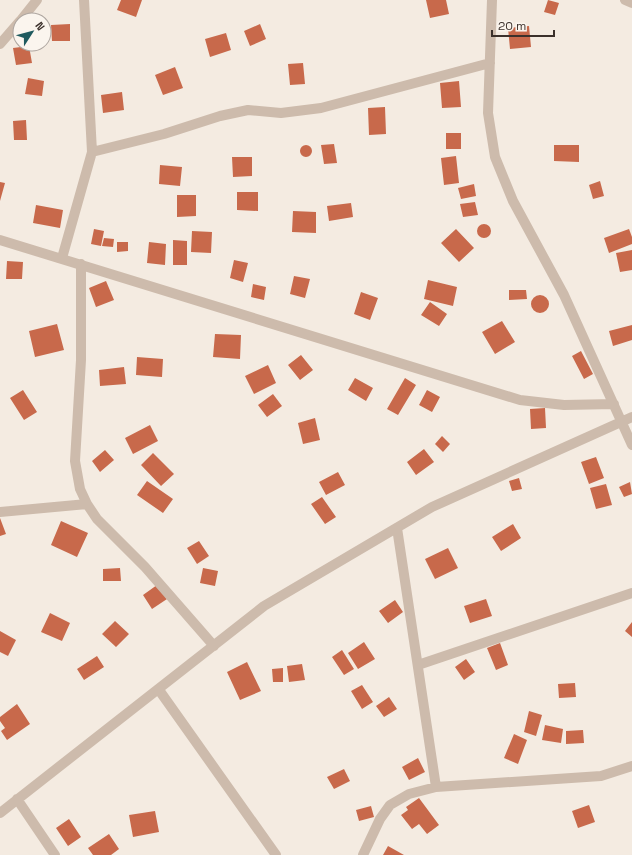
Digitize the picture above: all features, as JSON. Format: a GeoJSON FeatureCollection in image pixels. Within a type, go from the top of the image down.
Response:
{"type":"FeatureCollection","features":[{"type":"Feature","properties":{"kind":"street"},"geometry":{"type":"LineString","coordinates":[[27,12],[37,0]]}},
{"type":"Feature","properties":{"kind":"street"},"geometry":{"type":"LineString","coordinates":[[62,258],[92,152],[84,0]]}},
{"type":"Feature","properties":{"kind":"street"},"geometry":{"type":"LineString","coordinates":[[492,0],[488,113],[495,157],[513,201],[564,295],[632,446]]}},
{"type":"Feature","properties":{"kind":"street"},"geometry":{"type":"LineString","coordinates":[[625,0],[632,4]]}},
{"type":"Feature","properties":{"kind":"street"},"geometry":{"type":"LineString","coordinates":[[0,44],[12,30]]}},
{"type":"Feature","properties":{"kind":"street"},"geometry":{"type":"LineString","coordinates":[[92,152],[164,134],[220,116],[248,110],[281,113],[321,108],[490,63]]}},
{"type":"Feature","properties":{"kind":"street"},"geometry":{"type":"LineString","coordinates":[[0,240],[520,400],[564,405],[614,404]]}},
{"type":"Feature","properties":{"kind":"street"},"geometry":{"type":"LineString","coordinates":[[82,264],[81,360],[75,462],[80,489],[87,504],[97,519],[145,567],[214,646]]}},
{"type":"Feature","properties":{"kind":"street"},"geometry":{"type":"LineString","coordinates":[[0,813],[159,690],[264,606],[432,507],[632,417]]}},
{"type":"Feature","properties":{"kind":"street"},"geometry":{"type":"LineString","coordinates":[[0,512],[87,504]]}},
{"type":"Feature","properties":{"kind":"street"},"geometry":{"type":"LineString","coordinates":[[397,528],[436,787]]}},
{"type":"Feature","properties":{"kind":"street"},"geometry":{"type":"LineString","coordinates":[[418,664],[632,593]]}},
{"type":"Feature","properties":{"kind":"street"},"geometry":{"type":"LineString","coordinates":[[159,690],[276,855]]}},
{"type":"Feature","properties":{"kind":"street"},"geometry":{"type":"LineString","coordinates":[[363,855],[380,819],[390,805],[409,794],[436,787],[601,776],[632,766]]}},
{"type":"Feature","properties":{"kind":"street"},"geometry":{"type":"LineString","coordinates":[[17,799],[55,855]]}},
{"type":"Feature","properties":{"kind":"building"},"geometry":{"type":"Polygon","coordinates":[[[121,0],[142,0],[136,17],[117,10],[121,0]]]}},
{"type":"Feature","properties":{"kind":"building"},"geometry":{"type":"Polygon","coordinates":[[[426,0],[446,0],[449,14],[430,18],[426,0]]]}},
{"type":"Feature","properties":{"kind":"building"},"geometry":{"type":"Polygon","coordinates":[[[548,0],[559,3],[555,15],[544,12],[548,0]]]}},
{"type":"Feature","properties":{"kind":"building"},"geometry":{"type":"Polygon","coordinates":[[[70,24],[70,41],[52,41],[52,25],[70,24]]]}},
{"type":"Feature","properties":{"kind":"building"},"geometry":{"type":"Polygon","coordinates":[[[260,24],[266,39],[250,46],[244,31],[260,24]]]}},
{"type":"Feature","properties":{"kind":"building"},"geometry":{"type":"Polygon","coordinates":[[[529,26],[531,47],[510,49],[508,28],[529,26]]]}},
{"type":"Feature","properties":{"kind":"building"},"geometry":{"type":"Polygon","coordinates":[[[226,33],[231,50],[210,57],[205,39],[226,33]]]}},
{"type":"Feature","properties":{"kind":"building"},"geometry":{"type":"Polygon","coordinates":[[[14,52],[30,52],[32,63],[16,65],[14,52]]]}},
{"type":"Feature","properties":{"kind":"building"},"geometry":{"type":"Polygon","coordinates":[[[303,63],[305,84],[290,85],[288,64],[303,63]]]}},
{"type":"Feature","properties":{"kind":"building"},"geometry":{"type":"Polygon","coordinates":[[[175,67],[183,88],[163,95],[155,75],[175,67]]]}},
{"type":"Feature","properties":{"kind":"building"},"geometry":{"type":"Polygon","coordinates":[[[28,78],[44,81],[42,96],[25,94],[28,78]]]}},
{"type":"Feature","properties":{"kind":"building"},"geometry":{"type":"Polygon","coordinates":[[[459,81],[461,107],[442,108],[440,83],[459,81]]]}},
{"type":"Feature","properties":{"kind":"building"},"geometry":{"type":"Polygon","coordinates":[[[122,92],[124,110],[103,113],[101,95],[122,92]]]}},
{"type":"Feature","properties":{"kind":"building"},"geometry":{"type":"Polygon","coordinates":[[[385,107],[386,134],[369,135],[368,108],[385,107]]]}},
{"type":"Feature","properties":{"kind":"building"},"geometry":{"type":"Polygon","coordinates":[[[26,120],[27,140],[14,140],[13,121],[26,120]]]}},
{"type":"Feature","properties":{"kind":"building"},"geometry":{"type":"Polygon","coordinates":[[[446,133],[461,133],[461,149],[446,149],[446,133]]]}},
{"type":"Feature","properties":{"kind":"building"},"geometry":{"type":"Polygon","coordinates":[[[334,144],[337,163],[324,164],[321,145],[334,144]]]}},
{"type":"Feature","properties":{"kind":"building"},"geometry":{"type":"Polygon","coordinates":[[[308,145],[311,146],[311,156],[304,157],[301,156],[300,149],[301,146],[308,145]]]}},
{"type":"Feature","properties":{"kind":"building"},"geometry":{"type":"Polygon","coordinates":[[[554,145],[579,145],[579,162],[554,161],[554,145]]]}},
{"type":"Feature","properties":{"kind":"building"},"geometry":{"type":"Polygon","coordinates":[[[456,156],[459,183],[444,185],[441,158],[456,156]]]}},
{"type":"Feature","properties":{"kind":"building"},"geometry":{"type":"Polygon","coordinates":[[[232,157],[252,157],[252,176],[233,177],[232,157]]]}},
{"type":"Feature","properties":{"kind":"building"},"geometry":{"type":"Polygon","coordinates":[[[160,165],[182,167],[180,186],[159,184],[160,165]]]}},
{"type":"Feature","properties":{"kind":"building"},"geometry":{"type":"Polygon","coordinates":[[[600,181],[604,196],[593,199],[589,185],[600,181]]]}},
{"type":"Feature","properties":{"kind":"building"},"geometry":{"type":"Polygon","coordinates":[[[0,182],[5,183],[0,201],[0,182]]]}},
{"type":"Feature","properties":{"kind":"building"},"geometry":{"type":"Polygon","coordinates":[[[474,184],[476,196],[461,199],[458,188],[474,184]]]}},
{"type":"Feature","properties":{"kind":"building"},"geometry":{"type":"Polygon","coordinates":[[[237,192],[258,192],[258,211],[237,210],[237,192]]]}},
{"type":"Feature","properties":{"kind":"building"},"geometry":{"type":"Polygon","coordinates":[[[177,195],[196,195],[196,216],[177,217],[177,195]]]}},
{"type":"Feature","properties":{"kind":"building"},"geometry":{"type":"Polygon","coordinates":[[[475,202],[478,215],[463,217],[460,204],[475,202]]]}},
{"type":"Feature","properties":{"kind":"building"},"geometry":{"type":"Polygon","coordinates":[[[351,203],[353,217],[329,221],[327,206],[351,203]]]}},
{"type":"Feature","properties":{"kind":"building"},"geometry":{"type":"Polygon","coordinates":[[[36,205],[63,210],[60,228],[33,223],[36,205]]]}},
{"type":"Feature","properties":{"kind":"building"},"geometry":{"type":"Polygon","coordinates":[[[293,211],[316,212],[316,233],[292,232],[293,211]]]}},
{"type":"Feature","properties":{"kind":"building"},"geometry":{"type":"Polygon","coordinates":[[[484,224],[489,226],[491,231],[489,236],[484,238],[479,236],[477,231],[479,226],[484,224]]]}},
{"type":"Feature","properties":{"kind":"building"},"geometry":{"type":"Polygon","coordinates":[[[94,229],[104,231],[101,246],[91,244],[94,229]]]}},
{"type":"Feature","properties":{"kind":"building"},"geometry":{"type":"Polygon","coordinates":[[[456,229],[474,248],[459,262],[441,243],[456,229]]]}},
{"type":"Feature","properties":{"kind":"building"},"geometry":{"type":"Polygon","coordinates":[[[629,229],[632,237],[632,244],[609,253],[604,238],[629,229]]]}},
{"type":"Feature","properties":{"kind":"building"},"geometry":{"type":"Polygon","coordinates":[[[192,231],[212,232],[211,253],[191,252],[192,231]]]}},
{"type":"Feature","properties":{"kind":"building"},"geometry":{"type":"Polygon","coordinates":[[[104,238],[114,239],[113,247],[102,246],[104,238]]]}},
{"type":"Feature","properties":{"kind":"building"},"geometry":{"type":"Polygon","coordinates":[[[173,240],[187,241],[187,265],[173,265],[173,240]]]}},
{"type":"Feature","properties":{"kind":"building"},"geometry":{"type":"Polygon","coordinates":[[[117,242],[128,242],[128,251],[117,252],[117,242]]]}},
{"type":"Feature","properties":{"kind":"building"},"geometry":{"type":"Polygon","coordinates":[[[149,242],[166,244],[165,265],[147,263],[149,242]]]}},
{"type":"Feature","properties":{"kind":"building"},"geometry":{"type":"Polygon","coordinates":[[[632,250],[632,270],[620,272],[616,253],[632,250]]]}},
{"type":"Feature","properties":{"kind":"building"},"geometry":{"type":"Polygon","coordinates":[[[234,260],[248,263],[243,282],[230,278],[234,260]]]}},
{"type":"Feature","properties":{"kind":"building"},"geometry":{"type":"Polygon","coordinates":[[[7,261],[23,262],[22,279],[6,279],[7,261]]]}},
{"type":"Feature","properties":{"kind":"building"},"geometry":{"type":"Polygon","coordinates":[[[294,276],[310,279],[305,298],[290,294],[294,276]]]}},
{"type":"Feature","properties":{"kind":"building"},"geometry":{"type":"Polygon","coordinates":[[[428,280],[457,287],[453,306],[424,299],[428,280]]]}},
{"type":"Feature","properties":{"kind":"building"},"geometry":{"type":"Polygon","coordinates":[[[106,281],[114,300],[96,307],[89,288],[106,281]]]}},
{"type":"Feature","properties":{"kind":"building"},"geometry":{"type":"Polygon","coordinates":[[[253,284],[266,287],[264,300],[251,297],[253,284]]]}},
{"type":"Feature","properties":{"kind":"building"},"geometry":{"type":"Polygon","coordinates":[[[509,290],[526,290],[527,299],[509,300],[509,290]]]}},
{"type":"Feature","properties":{"kind":"building"},"geometry":{"type":"Polygon","coordinates":[[[361,292],[378,298],[370,320],[354,314],[361,292]]]}},
{"type":"Feature","properties":{"kind":"building"},"geometry":{"type":"Polygon","coordinates":[[[540,295],[546,298],[549,304],[546,310],[540,313],[534,310],[531,304],[534,298],[540,295]]]}},
{"type":"Feature","properties":{"kind":"building"},"geometry":{"type":"Polygon","coordinates":[[[430,302],[447,314],[439,326],[421,315],[430,302]]]}},
{"type":"Feature","properties":{"kind":"building"},"geometry":{"type":"Polygon","coordinates":[[[502,321],[515,342],[495,354],[482,332],[502,321]]]}},
{"type":"Feature","properties":{"kind":"building"},"geometry":{"type":"Polygon","coordinates":[[[57,324],[64,350],[35,357],[29,331],[57,324]]]}},
{"type":"Feature","properties":{"kind":"building"},"geometry":{"type":"Polygon","coordinates":[[[632,325],[632,340],[613,346],[609,331],[632,325]]]}},
{"type":"Feature","properties":{"kind":"building"},"geometry":{"type":"Polygon","coordinates":[[[215,334],[241,335],[240,359],[213,357],[215,334]]]}},
{"type":"Feature","properties":{"kind":"building"},"geometry":{"type":"Polygon","coordinates":[[[581,351],[593,374],[584,379],[572,356],[581,351]]]}},
{"type":"Feature","properties":{"kind":"building"},"geometry":{"type":"Polygon","coordinates":[[[301,355],[313,370],[300,380],[288,365],[301,355]]]}},
{"type":"Feature","properties":{"kind":"building"},"geometry":{"type":"Polygon","coordinates":[[[137,357],[163,359],[162,377],[136,375],[137,357]]]}},
{"type":"Feature","properties":{"kind":"building"},"geometry":{"type":"Polygon","coordinates":[[[268,365],[276,383],[254,394],[245,376],[268,365]]]}},
{"type":"Feature","properties":{"kind":"building"},"geometry":{"type":"Polygon","coordinates":[[[124,367],[126,384],[100,386],[99,370],[124,367]]]}},
{"type":"Feature","properties":{"kind":"building"},"geometry":{"type":"Polygon","coordinates":[[[355,378],[373,388],[366,401],[348,390],[355,378]]]}},
{"type":"Feature","properties":{"kind":"building"},"geometry":{"type":"Polygon","coordinates":[[[405,378],[416,385],[398,415],[387,409],[405,378]]]}},
{"type":"Feature","properties":{"kind":"building"},"geometry":{"type":"Polygon","coordinates":[[[23,390],[37,412],[24,420],[10,398],[23,390]]]}},
{"type":"Feature","properties":{"kind":"building"},"geometry":{"type":"Polygon","coordinates":[[[427,390],[440,397],[432,412],[419,405],[427,390]]]}},
{"type":"Feature","properties":{"kind":"building"},"geometry":{"type":"Polygon","coordinates":[[[273,394],[282,406],[267,417],[258,405],[273,394]]]}},
{"type":"Feature","properties":{"kind":"building"},"geometry":{"type":"Polygon","coordinates":[[[545,408],[546,428],[531,429],[530,409],[545,408]]]}},
{"type":"Feature","properties":{"kind":"building"},"geometry":{"type":"Polygon","coordinates":[[[315,418],[320,440],[303,444],[298,423],[315,418]]]}},
{"type":"Feature","properties":{"kind":"building"},"geometry":{"type":"Polygon","coordinates":[[[150,425],[158,441],[133,454],[125,438],[150,425]]]}},
{"type":"Feature","properties":{"kind":"building"},"geometry":{"type":"Polygon","coordinates":[[[442,436],[450,444],[443,452],[435,444],[442,436]]]}},
{"type":"Feature","properties":{"kind":"building"},"geometry":{"type":"Polygon","coordinates":[[[424,449],[434,462],[416,475],[407,462],[424,449]]]}},
{"type":"Feature","properties":{"kind":"building"},"geometry":{"type":"Polygon","coordinates":[[[105,450],[114,460],[100,472],[92,461],[105,450]]]}},
{"type":"Feature","properties":{"kind":"building"},"geometry":{"type":"Polygon","coordinates":[[[153,453],[174,474],[161,486],[141,465],[153,453]]]}},
{"type":"Feature","properties":{"kind":"building"},"geometry":{"type":"Polygon","coordinates":[[[596,457],[604,478],[589,484],[581,462],[596,457]]]}},
{"type":"Feature","properties":{"kind":"building"},"geometry":{"type":"Polygon","coordinates":[[[338,472],[345,485],[326,495],[319,482],[338,472]]]}},
{"type":"Feature","properties":{"kind":"building"},"geometry":{"type":"Polygon","coordinates":[[[519,478],[522,489],[512,491],[509,481],[519,478]]]}},
{"type":"Feature","properties":{"kind":"building"},"geometry":{"type":"Polygon","coordinates":[[[147,481],[173,499],[163,513],[137,495],[147,481]]]}},
{"type":"Feature","properties":{"kind":"building"},"geometry":{"type":"Polygon","coordinates":[[[630,482],[632,494],[624,497],[619,487],[630,482]]]}},
{"type":"Feature","properties":{"kind":"building"},"geometry":{"type":"Polygon","coordinates":[[[606,484],[612,505],[596,509],[590,488],[606,484]]]}},
{"type":"Feature","properties":{"kind":"building"},"geometry":{"type":"Polygon","coordinates":[[[322,497],[336,517],[325,524],[311,504],[322,497]]]}},
{"type":"Feature","properties":{"kind":"building"},"geometry":{"type":"Polygon","coordinates":[[[0,518],[6,534],[0,536],[0,518]]]}},
{"type":"Feature","properties":{"kind":"building"},"geometry":{"type":"Polygon","coordinates":[[[61,521],[88,533],[77,557],[51,545],[61,521]]]}},
{"type":"Feature","properties":{"kind":"building"},"geometry":{"type":"Polygon","coordinates":[[[513,524],[521,538],[501,551],[492,537],[513,524]]]}},
{"type":"Feature","properties":{"kind":"building"},"geometry":{"type":"Polygon","coordinates":[[[199,541],[209,556],[197,564],[187,548],[199,541]]]}},
{"type":"Feature","properties":{"kind":"building"},"geometry":{"type":"Polygon","coordinates":[[[448,548],[458,568],[435,579],[425,559],[448,548]]]}},
{"type":"Feature","properties":{"kind":"building"},"geometry":{"type":"Polygon","coordinates":[[[120,568],[121,581],[103,581],[103,569],[120,568]]]}},
{"type":"Feature","properties":{"kind":"building"},"geometry":{"type":"Polygon","coordinates":[[[203,568],[218,571],[215,586],[200,583],[203,568]]]}},
{"type":"Feature","properties":{"kind":"building"},"geometry":{"type":"Polygon","coordinates":[[[157,585],[167,599],[152,609],[143,595],[157,585]]]}},
{"type":"Feature","properties":{"kind":"building"},"geometry":{"type":"Polygon","coordinates":[[[486,599],[492,616],[470,623],[464,606],[486,599]]]}},
{"type":"Feature","properties":{"kind":"building"},"geometry":{"type":"Polygon","coordinates":[[[395,600],[403,612],[388,623],[379,611],[395,600]]]}},
{"type":"Feature","properties":{"kind":"building"},"geometry":{"type":"Polygon","coordinates":[[[50,613],[70,623],[62,641],[41,632],[50,613]]]}},
{"type":"Feature","properties":{"kind":"building"},"geometry":{"type":"Polygon","coordinates":[[[115,621],[129,634],[116,647],[102,634],[115,621]]]}},
{"type":"Feature","properties":{"kind":"building"},"geometry":{"type":"Polygon","coordinates":[[[632,622],[632,637],[625,631],[632,622]]]}},
{"type":"Feature","properties":{"kind":"building"},"geometry":{"type":"Polygon","coordinates":[[[0,631],[16,640],[8,656],[0,652],[0,631]]]}},
{"type":"Feature","properties":{"kind":"building"},"geometry":{"type":"Polygon","coordinates":[[[364,642],[375,659],[358,669],[348,653],[364,642]]]}},
{"type":"Feature","properties":{"kind":"building"},"geometry":{"type":"Polygon","coordinates":[[[500,643],[508,665],[496,670],[487,648],[500,643]]]}},
{"type":"Feature","properties":{"kind":"building"},"geometry":{"type":"Polygon","coordinates":[[[342,650],[354,669],[344,675],[332,657],[342,650]]]}},
{"type":"Feature","properties":{"kind":"building"},"geometry":{"type":"Polygon","coordinates":[[[97,656],[104,667],[84,680],[77,669],[97,656]]]}},
{"type":"Feature","properties":{"kind":"building"},"geometry":{"type":"Polygon","coordinates":[[[466,659],[475,672],[464,680],[455,667],[466,659]]]}},
{"type":"Feature","properties":{"kind":"building"},"geometry":{"type":"Polygon","coordinates":[[[247,662],[261,691],[240,700],[227,672],[247,662]]]}},
{"type":"Feature","properties":{"kind":"building"},"geometry":{"type":"Polygon","coordinates":[[[302,664],[305,680],[289,682],[287,666],[302,664]]]}},
{"type":"Feature","properties":{"kind":"building"},"geometry":{"type":"Polygon","coordinates":[[[283,668],[283,682],[273,682],[272,669],[283,668]]]}},
{"type":"Feature","properties":{"kind":"building"},"geometry":{"type":"Polygon","coordinates":[[[575,683],[576,697],[559,698],[558,684],[575,683]]]}},
{"type":"Feature","properties":{"kind":"building"},"geometry":{"type":"Polygon","coordinates":[[[362,685],[373,702],[362,709],[351,691],[362,685]]]}},
{"type":"Feature","properties":{"kind":"building"},"geometry":{"type":"Polygon","coordinates":[[[389,697],[397,709],[384,717],[376,706],[389,697]]]}},
{"type":"Feature","properties":{"kind":"building"},"geometry":{"type":"Polygon","coordinates":[[[17,704],[30,724],[7,740],[1,731],[5,728],[0,721],[0,717],[17,704]]]}},
{"type":"Feature","properties":{"kind":"building"},"geometry":{"type":"Polygon","coordinates":[[[529,711],[542,715],[536,736],[524,732],[529,711]]]}},
{"type":"Feature","properties":{"kind":"building"},"geometry":{"type":"Polygon","coordinates":[[[545,725],[563,729],[561,743],[542,740],[545,725]]]}},
{"type":"Feature","properties":{"kind":"building"},"geometry":{"type":"Polygon","coordinates":[[[583,730],[584,743],[566,744],[566,731],[583,730]]]}},
{"type":"Feature","properties":{"kind":"building"},"geometry":{"type":"Polygon","coordinates":[[[514,734],[527,740],[518,764],[504,758],[514,734]]]}},
{"type":"Feature","properties":{"kind":"building"},"geometry":{"type":"Polygon","coordinates":[[[418,758],[425,772],[409,780],[402,767],[418,758]]]}},
{"type":"Feature","properties":{"kind":"building"},"geometry":{"type":"Polygon","coordinates":[[[344,769],[350,781],[334,789],[327,777],[344,769]]]}},
{"type":"Feature","properties":{"kind":"building"},"geometry":{"type":"Polygon","coordinates":[[[419,798],[439,825],[427,834],[419,824],[412,829],[401,815],[408,810],[406,807],[419,798]]]}},
{"type":"Feature","properties":{"kind":"building"},"geometry":{"type":"Polygon","coordinates":[[[589,805],[595,822],[578,828],[572,811],[589,805]]]}},
{"type":"Feature","properties":{"kind":"building"},"geometry":{"type":"Polygon","coordinates":[[[371,806],[374,817],[359,821],[356,810],[371,806]]]}},
{"type":"Feature","properties":{"kind":"building"},"geometry":{"type":"Polygon","coordinates":[[[155,811],[159,832],[133,837],[129,815],[155,811]]]}},
{"type":"Feature","properties":{"kind":"building"},"geometry":{"type":"Polygon","coordinates":[[[69,819],[81,837],[68,846],[56,828],[69,819]]]}},
{"type":"Feature","properties":{"kind":"building"},"geometry":{"type":"Polygon","coordinates":[[[109,834],[119,849],[111,855],[93,855],[88,848],[109,834]]]}},
{"type":"Feature","properties":{"kind":"building"},"geometry":{"type":"Polygon","coordinates":[[[388,846],[404,855],[383,855],[388,846]]]}}]}
